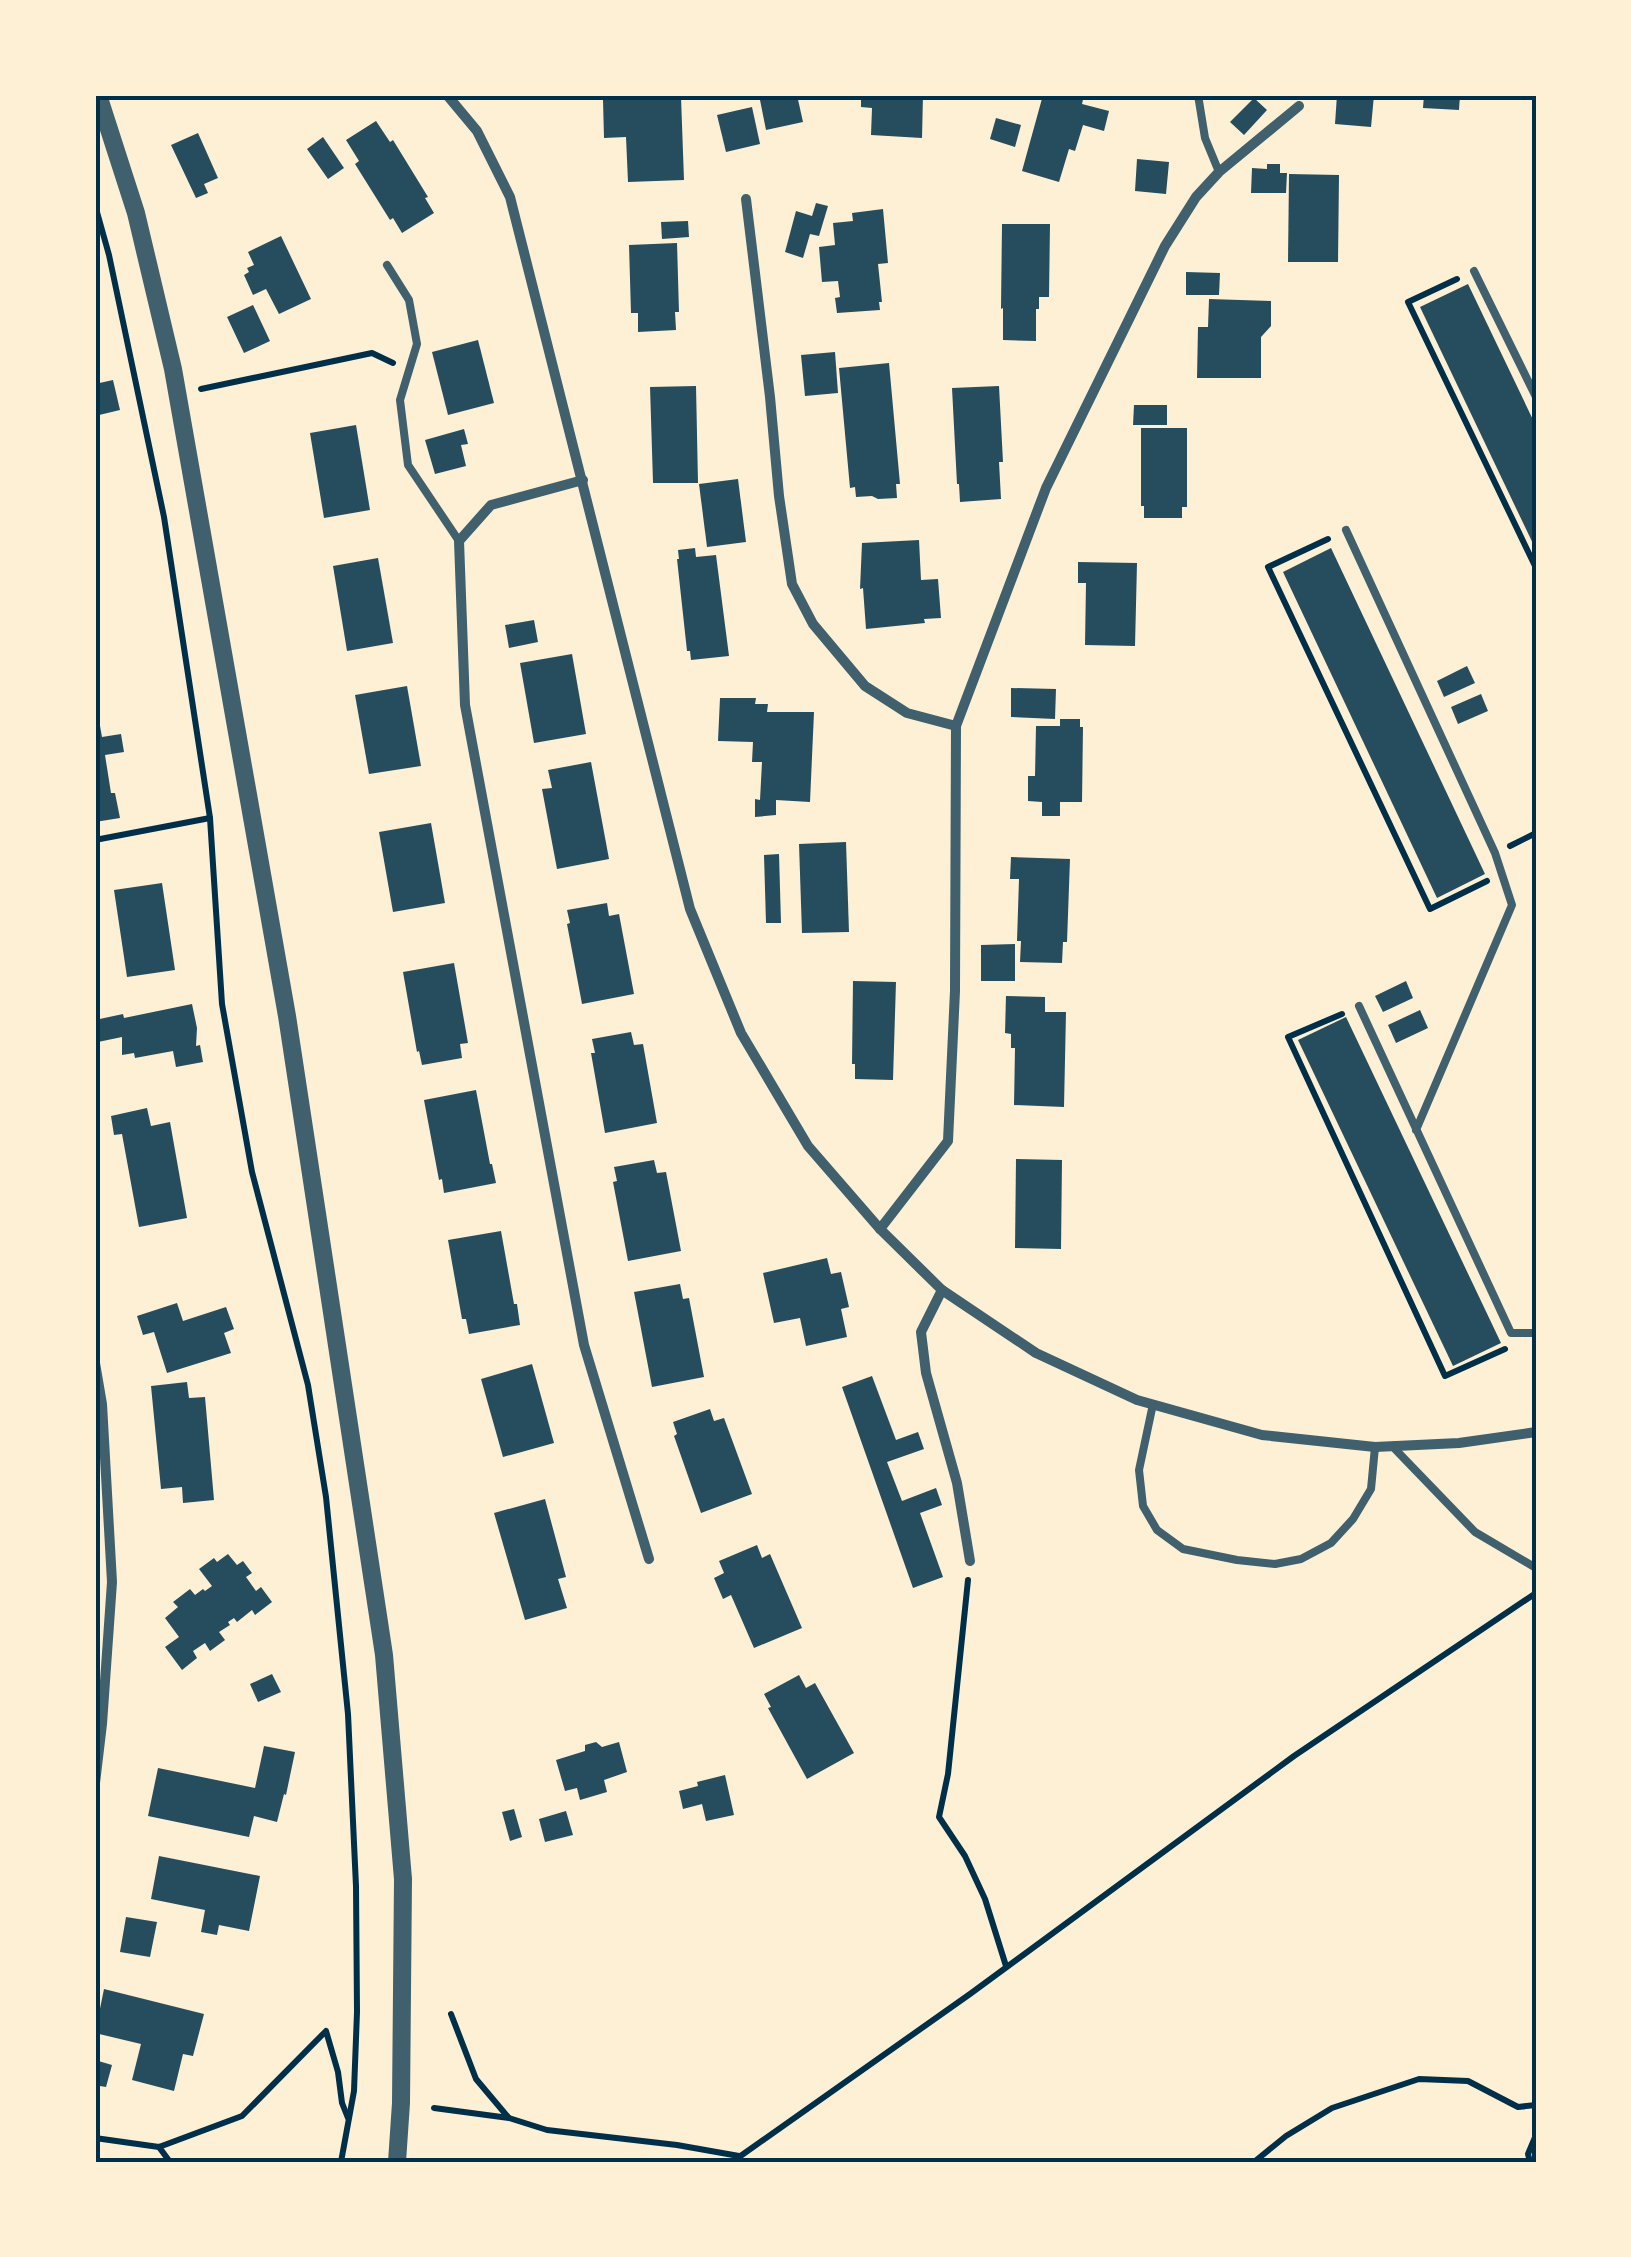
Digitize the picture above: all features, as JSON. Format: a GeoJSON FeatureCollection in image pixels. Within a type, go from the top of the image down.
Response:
{"type":"FeatureCollection","features":[{"type":"Feature","properties":{"kind":"street"},"geometry":{"type":"LineString","coordinates":[[98,95],[136,213],[172,369],[287,1016],[384,1655],[403,1878],[397,2162]]}},
{"type":"Feature","properties":{"kind":"street"},"geometry":{"type":"LineString","coordinates":[[447,95],[476,131],[510,198],[690,909],[741,1033],[808,1146],[880,1229],[942,1290],[1036,1353],[1137,1400],[1262,1435],[1375,1447],[1459,1443],[1536,1432]]}},
{"type":"Feature","properties":{"kind":"street"},"geometry":{"type":"LineString","coordinates":[[880,1229],[948,1142],[956,991],[956,726],[1046,488],[1165,246],[1196,197],[1219,172],[1300,106]]}},
{"type":"Feature","properties":{"kind":"street"},"geometry":{"type":"LineString","coordinates":[[746,199],[792,584],[813,624],[864,686],[907,713],[956,726]]}},
{"type":"Feature","properties":{"kind":"street"},"geometry":{"type":"LineString","coordinates":[[582,480],[492,504],[459,542],[466,705],[584,1345],[649,1559]]}},
{"type":"Feature","properties":{"kind":"street"},"geometry":{"type":"LineString","coordinates":[[942,1290],[920,1332],[926,1372],[957,1483],[970,1560]]}},
{"type":"Feature","properties":{"kind":"street"},"geometry":{"type":"LineString","coordinates":[[95,1363],[102,1404],[112,1582],[95,1783]]}},
{"type":"Feature","properties":{"kind":"lane"},"geometry":{"type":"LineString","coordinates":[[1198,95],[1205,138],[1219,172]]}},
{"type":"Feature","properties":{"kind":"lane"},"geometry":{"type":"LineString","coordinates":[[387,265],[410,300],[417,344],[400,400],[408,465],[459,542]]}},
{"type":"Feature","properties":{"kind":"lane"},"geometry":{"type":"LineString","coordinates":[[1474,271],[1536,396]]}},
{"type":"Feature","properties":{"kind":"lane"},"geometry":{"type":"LineString","coordinates":[[1346,530],[1495,853],[1512,905],[1416,1130]]}},
{"type":"Feature","properties":{"kind":"lane"},"geometry":{"type":"LineString","coordinates":[[1359,1006],[1511,1332],[1536,1333]]}},
{"type":"Feature","properties":{"kind":"lane"},"geometry":{"type":"LineString","coordinates":[[1153,1404],[1139,1470],[1143,1506],[1156,1530],[1183,1549],[1237,1560],[1275,1564],[1301,1560],[1331,1542],[1354,1519],[1371,1490],[1375,1447]]}},
{"type":"Feature","properties":{"kind":"lane"},"geometry":{"type":"LineString","coordinates":[[1393,1448],[1475,1532],[1536,1568]]}},
{"type":"Feature","properties":{"kind":"path"},"geometry":{"type":"LineString","coordinates":[[95,206],[110,255],[164,517],[210,818],[222,1004],[252,1172],[308,1386],[330,1536],[348,1714],[356,1886],[358,2012],[354,2092],[341,2162]]}},
{"type":"Feature","properties":{"kind":"path"},"geometry":{"type":"LineString","coordinates":[[1474,271],[1408,302],[1536,568]]}},
{"type":"Feature","properties":{"kind":"path"},"geometry":{"type":"LineString","coordinates":[[195,390],[372,353],[409,370]]}},
{"type":"Feature","properties":{"kind":"path"},"geometry":{"type":"LineString","coordinates":[[1346,530],[1268,567],[1430,909],[1502,874]]}},
{"type":"Feature","properties":{"kind":"path"},"geometry":{"type":"LineString","coordinates":[[95,840],[210,818]]}},
{"type":"Feature","properties":{"kind":"path"},"geometry":{"type":"LineString","coordinates":[[1359,1006],[1288,1037],[1445,1376],[1517,1344],[1511,1332]]}},
{"type":"Feature","properties":{"kind":"path"},"geometry":{"type":"LineString","coordinates":[[970,1560],[948,1774],[938,1817],[965,1856],[985,1900],[1006,1966]]}},
{"type":"Feature","properties":{"kind":"path"},"geometry":{"type":"LineString","coordinates":[[732,2162],[1294,1756],[1536,1593]]}},
{"type":"Feature","properties":{"kind":"path"},"geometry":{"type":"LineString","coordinates":[[451,2014],[476,2079],[509,2118]]}},
{"type":"Feature","properties":{"kind":"path"},"geometry":{"type":"LineString","coordinates":[[95,2138],[159,2147],[242,2116],[326,2031],[342,2103],[350,2120]]}},
{"type":"Feature","properties":{"kind":"path"},"geometry":{"type":"LineString","coordinates":[[1254,2162],[1286,2136],[1332,2108],[1419,2079],[1468,2081],[1518,2106],[1536,2105]]}},
{"type":"Feature","properties":{"kind":"path"},"geometry":{"type":"LineString","coordinates":[[434,2108],[509,2118],[547,2130],[676,2144],[739,2156]]}},
{"type":"Feature","properties":{"kind":"path"},"geometry":{"type":"LineString","coordinates":[[1530,2162],[1528,2154],[1536,2136]]}},
{"type":"Feature","properties":{"kind":"path"},"geometry":{"type":"LineString","coordinates":[[159,2147],[170,2162]]}},
{"type":"Feature","properties":{"kind":"building"},"geometry":{"type":"Polygon","coordinates":[[[759,95],[797,95],[803,122],[766,130],[759,95]]]}},
{"type":"Feature","properties":{"kind":"building"},"geometry":{"type":"Polygon","coordinates":[[[861,95],[923,95],[922,138],[871,135],[872,108],[861,107],[861,95]]]}},
{"type":"Feature","properties":{"kind":"building"},"geometry":{"type":"Polygon","coordinates":[[[1043,95],[1084,95],[1082,104],[1109,111],[1104,131],[1083,125],[1075,151],[1069,149],[1059,182],[1022,171],[1043,95]]]}},
{"type":"Feature","properties":{"kind":"building"},"geometry":{"type":"Polygon","coordinates":[[[1337,95],[1374,95],[1371,127],[1335,124],[1337,95]]]}},
{"type":"Feature","properties":{"kind":"building"},"geometry":{"type":"Polygon","coordinates":[[[1424,95],[1460,95],[1459,110],[1423,108],[1424,95]]]}},
{"type":"Feature","properties":{"kind":"building"},"geometry":{"type":"Polygon","coordinates":[[[681,97],[684,180],[628,182],[626,137],[604,138],[603,100],[681,97]]]}},
{"type":"Feature","properties":{"kind":"building"},"geometry":{"type":"Polygon","coordinates":[[[1254,98],[1267,110],[1244,135],[1230,122],[1254,98]]]}},
{"type":"Feature","properties":{"kind":"building"},"geometry":{"type":"Polygon","coordinates":[[[752,107],[760,144],[726,152],[717,115],[752,107]]]}},
{"type":"Feature","properties":{"kind":"building"},"geometry":{"type":"Polygon","coordinates":[[[996,118],[1021,125],[1015,147],[990,139],[996,118]]]}},
{"type":"Feature","properties":{"kind":"building"},"geometry":{"type":"Polygon","coordinates":[[[376,121],[390,142],[393,140],[434,213],[402,233],[355,164],[359,161],[346,140],[376,121]]]}},
{"type":"Feature","properties":{"kind":"building"},"geometry":{"type":"Polygon","coordinates":[[[198,133],[218,178],[204,184],[208,193],[196,198],[171,145],[198,133]]]}},
{"type":"Feature","properties":{"kind":"building"},"geometry":{"type":"Polygon","coordinates":[[[323,137],[344,168],[328,179],[307,149],[323,137]]]}},
{"type":"Feature","properties":{"kind":"building"},"geometry":{"type":"Polygon","coordinates":[[[1137,159],[1169,162],[1166,194],[1135,191],[1137,159]]]}},
{"type":"Feature","properties":{"kind":"building"},"geometry":{"type":"Polygon","coordinates":[[[1267,164],[1280,164],[1280,173],[1287,173],[1286,193],[1251,193],[1252,168],[1267,169],[1267,164]]]}},
{"type":"Feature","properties":{"kind":"building"},"geometry":{"type":"Polygon","coordinates":[[[1289,174],[1339,175],[1338,262],[1288,262],[1289,174]]]}},
{"type":"Feature","properties":{"kind":"building"},"geometry":{"type":"Polygon","coordinates":[[[816,203],[828,206],[819,236],[810,234],[803,258],[785,252],[796,211],[812,216],[816,203]]]}},
{"type":"Feature","properties":{"kind":"building"},"geometry":{"type":"Polygon","coordinates":[[[883,209],[888,263],[878,264],[880,310],[837,313],[838,281],[822,282],[819,247],[835,245],[833,223],[853,221],[852,213],[883,209]]]}},
{"type":"Feature","properties":{"kind":"building"},"geometry":{"type":"Polygon","coordinates":[[[688,221],[689,237],[662,239],[661,222],[688,221]]]}},
{"type":"Feature","properties":{"kind":"building"},"geometry":{"type":"Polygon","coordinates":[[[1002,224],[1050,224],[1049,297],[1039,297],[1036,341],[1003,340],[1002,224]]]}},
{"type":"Feature","properties":{"kind":"building"},"geometry":{"type":"Polygon","coordinates":[[[281,236],[311,299],[279,314],[266,289],[253,295],[244,275],[254,265],[248,252],[281,236]]]}},
{"type":"Feature","properties":{"kind":"building"},"geometry":{"type":"Polygon","coordinates":[[[677,243],[676,330],[638,332],[638,313],[631,313],[629,245],[677,243]]]}},
{"type":"Feature","properties":{"kind":"building"},"geometry":{"type":"Polygon","coordinates":[[[1186,272],[1220,273],[1219,295],[1186,295],[1186,272]]]}},
{"type":"Feature","properties":{"kind":"building"},"geometry":{"type":"Polygon","coordinates":[[[1468,284],[1536,426],[1536,550],[1420,307],[1468,284]]]}},
{"type":"Feature","properties":{"kind":"building"},"geometry":{"type":"Polygon","coordinates":[[[1209,299],[1271,301],[1271,326],[1261,337],[1261,378],[1197,378],[1198,327],[1208,327],[1209,299]]]}},
{"type":"Feature","properties":{"kind":"building"},"geometry":{"type":"Polygon","coordinates":[[[253,305],[270,341],[244,353],[227,317],[253,305]]]}},
{"type":"Feature","properties":{"kind":"building"},"geometry":{"type":"Polygon","coordinates":[[[478,340],[494,403],[448,415],[432,352],[478,340]]]}},
{"type":"Feature","properties":{"kind":"building"},"geometry":{"type":"Polygon","coordinates":[[[835,352],[838,393],[805,396],[801,355],[835,352]]]}},
{"type":"Feature","properties":{"kind":"building"},"geometry":{"type":"Polygon","coordinates":[[[889,363],[900,484],[896,484],[897,498],[856,497],[855,487],[850,488],[839,368],[889,363]]]}},
{"type":"Feature","properties":{"kind":"building"},"geometry":{"type":"Polygon","coordinates":[[[113,380],[120,410],[95,416],[95,384],[113,380]]]}},
{"type":"Feature","properties":{"kind":"building"},"geometry":{"type":"Polygon","coordinates":[[[696,386],[698,483],[653,483],[650,387],[696,386]]]}},
{"type":"Feature","properties":{"kind":"building"},"geometry":{"type":"Polygon","coordinates":[[[999,386],[1001,499],[960,502],[952,388],[999,386]]]}},
{"type":"Feature","properties":{"kind":"building"},"geometry":{"type":"Polygon","coordinates":[[[1134,405],[1167,405],[1167,425],[1133,425],[1134,405]]]}},
{"type":"Feature","properties":{"kind":"building"},"geometry":{"type":"Polygon","coordinates":[[[356,425],[370,510],[324,518],[310,433],[356,425]]]}},
{"type":"Feature","properties":{"kind":"building"},"geometry":{"type":"Polygon","coordinates":[[[1141,428],[1187,428],[1187,507],[1182,507],[1182,518],[1144,518],[1141,428]]]}},
{"type":"Feature","properties":{"kind":"building"},"geometry":{"type":"Polygon","coordinates":[[[464,429],[468,444],[461,445],[466,466],[435,474],[425,440],[464,429]]]}},
{"type":"Feature","properties":{"kind":"building"},"geometry":{"type":"Polygon","coordinates":[[[738,479],[746,542],[707,547],[699,484],[738,479]]]}},
{"type":"Feature","properties":{"kind":"building"},"geometry":{"type":"Polygon","coordinates":[[[919,540],[921,580],[938,579],[941,618],[866,629],[863,588],[860,589],[862,543],[919,540]]]}},
{"type":"Feature","properties":{"kind":"building"},"geometry":{"type":"Polygon","coordinates":[[[695,548],[696,557],[716,555],[729,656],[691,660],[687,651],[677,559],[678,550],[695,548]]]}},
{"type":"Feature","properties":{"kind":"building"},"geometry":{"type":"Polygon","coordinates":[[[1331,548],[1485,874],[1437,898],[1283,572],[1331,548]]]}},
{"type":"Feature","properties":{"kind":"building"},"geometry":{"type":"Polygon","coordinates":[[[378,558],[393,643],[347,651],[333,566],[378,558]]]}},
{"type":"Feature","properties":{"kind":"building"},"geometry":{"type":"Polygon","coordinates":[[[1078,562],[1137,563],[1135,646],[1085,645],[1086,583],[1078,583],[1078,562]]]}},
{"type":"Feature","properties":{"kind":"building"},"geometry":{"type":"Polygon","coordinates":[[[534,620],[538,642],[509,648],[505,625],[534,620]]]}},
{"type":"Feature","properties":{"kind":"building"},"geometry":{"type":"Polygon","coordinates":[[[572,654],[586,734],[534,743],[520,663],[572,654]]]}},
{"type":"Feature","properties":{"kind":"building"},"geometry":{"type":"Polygon","coordinates":[[[1467,666],[1475,683],[1444,697],[1437,681],[1467,666]]]}},
{"type":"Feature","properties":{"kind":"building"},"geometry":{"type":"Polygon","coordinates":[[[407,686],[421,766],[369,774],[355,695],[407,686]]]}},
{"type":"Feature","properties":{"kind":"building"},"geometry":{"type":"Polygon","coordinates":[[[1011,688],[1056,689],[1055,719],[1011,717],[1011,688]]]}},
{"type":"Feature","properties":{"kind":"building"},"geometry":{"type":"Polygon","coordinates":[[[1481,694],[1488,711],[1458,724],[1451,707],[1481,694]]]}},
{"type":"Feature","properties":{"kind":"building"},"geometry":{"type":"Polygon","coordinates":[[[720,698],[756,698],[755,704],[768,704],[767,712],[814,712],[810,802],[776,800],[776,815],[755,817],[762,762],[752,762],[753,742],[718,741],[720,698]]]}},
{"type":"Feature","properties":{"kind":"building"},"geometry":{"type":"Polygon","coordinates":[[[95,709],[102,737],[121,734],[124,752],[105,755],[120,818],[95,822],[95,709]]]}},
{"type":"Feature","properties":{"kind":"building"},"geometry":{"type":"Polygon","coordinates":[[[1060,719],[1080,719],[1083,727],[1082,802],[1060,802],[1060,816],[1042,816],[1042,802],[1028,801],[1028,776],[1035,776],[1036,726],[1060,726],[1060,719]]]}},
{"type":"Feature","properties":{"kind":"building"},"geometry":{"type":"Polygon","coordinates":[[[591,762],[609,859],[557,869],[542,789],[552,788],[548,770],[591,762]]]}},
{"type":"Feature","properties":{"kind":"building"},"geometry":{"type":"Polygon","coordinates":[[[431,823],[445,903],[393,912],[379,832],[431,823]]]}},
{"type":"Feature","properties":{"kind":"building"},"geometry":{"type":"Polygon","coordinates":[[[846,842],[849,932],[802,933],[799,844],[846,842]]]}},
{"type":"Feature","properties":{"kind":"building"},"geometry":{"type":"Polygon","coordinates":[[[779,854],[781,923],[766,923],[764,855],[779,854]]]}},
{"type":"Feature","properties":{"kind":"building"},"geometry":{"type":"Polygon","coordinates":[[[1011,857],[1070,859],[1067,942],[1063,942],[1062,963],[1020,962],[1019,879],[1010,879],[1011,857]]]}},
{"type":"Feature","properties":{"kind":"building"},"geometry":{"type":"Polygon","coordinates":[[[162,883],[175,970],[127,977],[114,890],[162,883]]]}},
{"type":"Feature","properties":{"kind":"building"},"geometry":{"type":"Polygon","coordinates":[[[607,903],[609,916],[619,914],[634,994],[582,1004],[567,910],[607,903]]]}},
{"type":"Feature","properties":{"kind":"building"},"geometry":{"type":"Polygon","coordinates":[[[1015,944],[1015,981],[981,981],[981,945],[1015,944]]]}},
{"type":"Feature","properties":{"kind":"building"},"geometry":{"type":"Polygon","coordinates":[[[454,963],[468,1043],[460,1044],[462,1058],[422,1065],[403,972],[454,963]]]}},
{"type":"Feature","properties":{"kind":"building"},"geometry":{"type":"Polygon","coordinates":[[[853,981],[896,982],[893,1080],[855,1079],[853,981]]]}},
{"type":"Feature","properties":{"kind":"building"},"geometry":{"type":"Polygon","coordinates":[[[1406,981],[1413,998],[1383,1012],[1375,996],[1406,981]]]}},
{"type":"Feature","properties":{"kind":"building"},"geometry":{"type":"Polygon","coordinates":[[[1006,996],[1045,997],[1045,1012],[1066,1012],[1064,1107],[1014,1105],[1015,1048],[1011,1048],[1011,1034],[1005,1033],[1006,996]]]}},
{"type":"Feature","properties":{"kind":"building"},"geometry":{"type":"Polygon","coordinates":[[[192,1004],[196,1046],[200,1045],[203,1062],[176,1067],[173,1051],[135,1058],[134,1053],[122,1055],[122,1037],[98,1042],[95,1020],[192,1004]]]}},
{"type":"Feature","properties":{"kind":"building"},"geometry":{"type":"Polygon","coordinates":[[[1420,1010],[1428,1028],[1396,1043],[1388,1025],[1420,1010]]]}},
{"type":"Feature","properties":{"kind":"building"},"geometry":{"type":"Polygon","coordinates":[[[1346,1017],[1501,1343],[1453,1366],[1298,1040],[1346,1017]]]}},
{"type":"Feature","properties":{"kind":"building"},"geometry":{"type":"Polygon","coordinates":[[[631,1032],[634,1045],[643,1044],[657,1123],[605,1133],[592,1039],[631,1032]]]}},
{"type":"Feature","properties":{"kind":"building"},"geometry":{"type":"Polygon","coordinates":[[[476,1090],[496,1183],[444,1193],[424,1100],[476,1090]]]}},
{"type":"Feature","properties":{"kind":"building"},"geometry":{"type":"Polygon","coordinates":[[[147,1108],[151,1126],[170,1122],[187,1218],[139,1227],[122,1134],[114,1135],[111,1116],[147,1108]]]}},
{"type":"Feature","properties":{"kind":"building"},"geometry":{"type":"Polygon","coordinates":[[[1016,1159],[1062,1160],[1061,1249],[1015,1248],[1016,1159]]]}},
{"type":"Feature","properties":{"kind":"building"},"geometry":{"type":"Polygon","coordinates":[[[654,1160],[657,1173],[666,1172],[681,1251],[628,1261],[613,1182],[617,1181],[614,1167],[654,1160]]]}},
{"type":"Feature","properties":{"kind":"building"},"geometry":{"type":"Polygon","coordinates":[[[501,1231],[520,1325],[469,1334],[466,1319],[462,1319],[448,1240],[501,1231]]]}},
{"type":"Feature","properties":{"kind":"building"},"geometry":{"type":"Polygon","coordinates":[[[827,1258],[831,1274],[841,1272],[849,1307],[841,1309],[847,1337],[806,1346],[800,1318],[774,1323],[763,1273],[827,1258]]]}},
{"type":"Feature","properties":{"kind":"building"},"geometry":{"type":"Polygon","coordinates":[[[680,1284],[683,1299],[689,1298],[704,1377],[652,1387],[634,1292],[680,1284]]]}},
{"type":"Feature","properties":{"kind":"building"},"geometry":{"type":"Polygon","coordinates":[[[177,1303],[183,1321],[226,1307],[234,1329],[224,1333],[231,1353],[167,1373],[154,1332],[143,1335],[137,1316],[177,1303]]]}},
{"type":"Feature","properties":{"kind":"building"},"geometry":{"type":"Polygon","coordinates":[[[532,1364],[554,1443],[503,1457],[481,1379],[532,1364]]]}},
{"type":"Feature","properties":{"kind":"building"},"geometry":{"type":"Polygon","coordinates":[[[872,1376],[896,1440],[918,1432],[924,1449],[887,1462],[902,1501],[936,1488],[942,1505],[920,1513],[943,1577],[913,1588],[842,1387],[872,1376]]]}},
{"type":"Feature","properties":{"kind":"building"},"geometry":{"type":"Polygon","coordinates":[[[187,1382],[189,1398],[205,1397],[214,1500],[183,1503],[182,1487],[161,1489],[151,1386],[187,1382]]]}},
{"type":"Feature","properties":{"kind":"building"},"geometry":{"type":"Polygon","coordinates":[[[710,1409],[714,1421],[724,1418],[752,1494],[701,1513],[674,1436],[677,1434],[673,1422],[710,1409]]]}},
{"type":"Feature","properties":{"kind":"building"},"geometry":{"type":"Polygon","coordinates":[[[545,1499],[566,1577],[558,1579],[567,1608],[525,1620],[494,1513],[545,1499]]]}},
{"type":"Feature","properties":{"kind":"building"},"geometry":{"type":"Polygon","coordinates":[[[757,1545],[762,1558],[770,1554],[802,1628],[754,1648],[731,1595],[723,1599],[714,1578],[724,1573],[719,1561],[757,1545]]]}},
{"type":"Feature","properties":{"kind":"building"},"geometry":{"type":"Polygon","coordinates":[[[228,1554],[237,1565],[243,1561],[252,1573],[246,1577],[256,1591],[261,1587],[272,1602],[255,1615],[252,1610],[237,1622],[234,1618],[228,1622],[230,1625],[219,1632],[225,1640],[210,1651],[205,1643],[193,1651],[197,1658],[182,1670],[165,1647],[179,1637],[165,1618],[178,1607],[173,1602],[190,1589],[195,1595],[212,1586],[199,1569],[228,1554]]]}},
{"type":"Feature","properties":{"kind":"building"},"geometry":{"type":"Polygon","coordinates":[[[272,1674],[281,1692],[258,1702],[250,1684],[272,1674]]]}},
{"type":"Feature","properties":{"kind":"building"},"geometry":{"type":"Polygon","coordinates":[[[799,1675],[806,1688],[815,1683],[854,1753],[807,1779],[764,1694],[799,1675]]]}},
{"type":"Feature","properties":{"kind":"building"},"geometry":{"type":"Polygon","coordinates":[[[596,1742],[602,1747],[619,1742],[627,1772],[604,1780],[607,1792],[580,1800],[577,1788],[565,1791],[556,1760],[585,1751],[585,1745],[596,1742]]]}},
{"type":"Feature","properties":{"kind":"building"},"geometry":{"type":"Polygon","coordinates":[[[264,1746],[295,1752],[277,1822],[254,1816],[249,1837],[148,1816],[158,1768],[255,1788],[264,1746]]]}},
{"type":"Feature","properties":{"kind":"building"},"geometry":{"type":"Polygon","coordinates":[[[725,1775],[734,1815],[706,1821],[702,1804],[683,1809],[679,1791],[725,1775]]]}},
{"type":"Feature","properties":{"kind":"building"},"geometry":{"type":"Polygon","coordinates":[[[514,1809],[522,1837],[510,1841],[502,1812],[514,1809]]]}},
{"type":"Feature","properties":{"kind":"building"},"geometry":{"type":"Polygon","coordinates":[[[566,1811],[573,1835],[545,1842],[539,1819],[566,1811]]]}},
{"type":"Feature","properties":{"kind":"building"},"geometry":{"type":"Polygon","coordinates":[[[159,1856],[260,1876],[249,1931],[219,1925],[217,1935],[201,1932],[205,1910],[151,1899],[159,1856]]]}},
{"type":"Feature","properties":{"kind":"building"},"geometry":{"type":"Polygon","coordinates":[[[126,1917],[157,1922],[150,1957],[120,1952],[126,1917]]]}},
{"type":"Feature","properties":{"kind":"building"},"geometry":{"type":"Polygon","coordinates":[[[104,1989],[204,2014],[193,2056],[183,2054],[174,2091],[132,2080],[141,2044],[95,2033],[104,1989]]]}},
{"type":"Feature","properties":{"kind":"building"},"geometry":{"type":"Polygon","coordinates":[[[95,2060],[112,2065],[106,2087],[100,2086],[96,2099],[95,2060]]]}}]}
